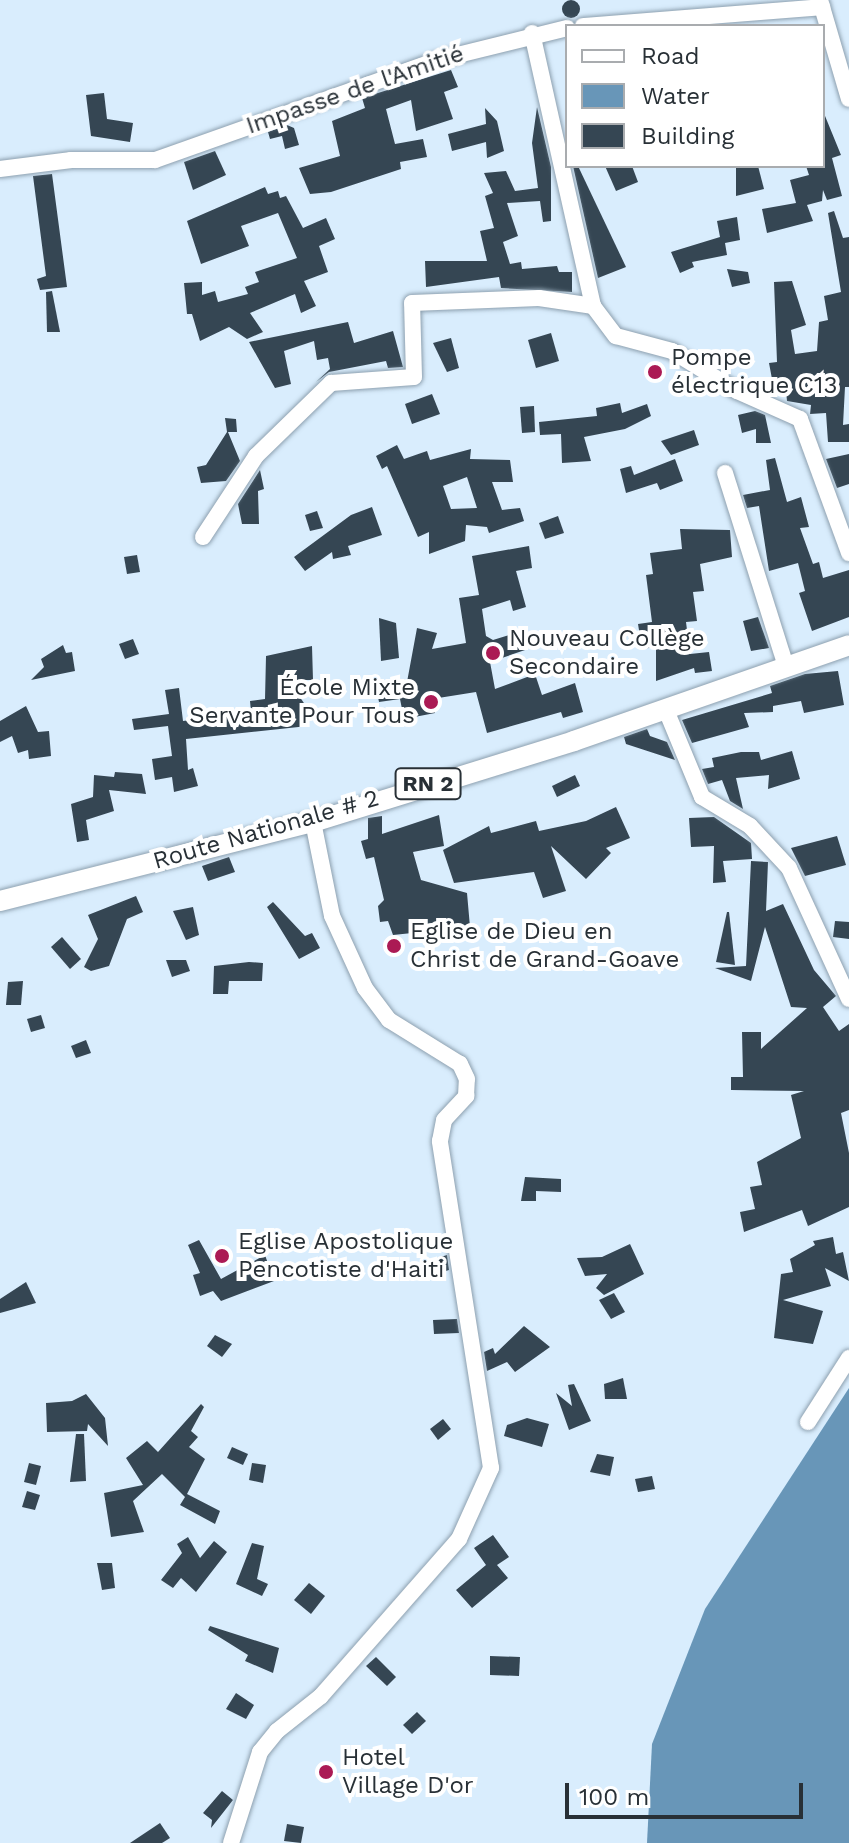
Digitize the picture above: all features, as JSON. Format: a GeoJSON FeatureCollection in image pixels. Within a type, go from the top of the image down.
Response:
{"type":"FeatureCollection","features":[{"type":"Feature","properties":{"kind":"main road","name":"Route Nationale # 2"},"geometry":{"type":"LineString","coordinates":[[0,901],[313,822],[666,710],[849,645]]}},
{"type":"Feature","properties":{"kind":"street"},"geometry":{"type":"LineString","coordinates":[[604,24],[821,3],[849,99]]}},
{"type":"Feature","properties":{"kind":"street","name":"Impasse de l'Amitié"},"geometry":{"type":"LineString","coordinates":[[0,169],[146,159],[532,33],[565,28]]}},
{"type":"Feature","properties":{"kind":"street"},"geometry":{"type":"LineString","coordinates":[[532,33],[593,306],[616,336],[672,351],[737,391],[800,419],[849,553]]}},
{"type":"Feature","properties":{"kind":"street"},"geometry":{"type":"LineString","coordinates":[[203,537],[256,456],[331,383],[414,377],[412,303],[539,298],[593,306]]}},
{"type":"Feature","properties":{"kind":"street"},"geometry":{"type":"LineString","coordinates":[[725,473],[786,666]]}},
{"type":"Feature","properties":{"kind":"street"},"geometry":{"type":"LineString","coordinates":[[666,710],[702,797],[750,826],[789,868],[849,999]]}},
{"type":"Feature","properties":{"kind":"street"},"geometry":{"type":"LineString","coordinates":[[231,1843],[260,1752],[277,1731],[321,1696],[459,1539],[491,1468],[440,1141],[444,1120],[466,1096],[467,1079],[460,1064],[389,1020],[365,988],[332,916],[313,822]]}},
{"type":"Feature","properties":{"kind":"street"},"geometry":{"type":"LineString","coordinates":[[808,1422],[849,1358]]}},
{"type":"Feature","properties":{"kind":"water"},"geometry":{"type":"Polygon","coordinates":[[[849,1388],[849,1843],[647,1843],[652,1744],[705,1609],[849,1388]]]}},
{"type":"Feature","properties":{"kind":"building"},"geometry":{"type":"Polygon","coordinates":[[[571,0],[580,9],[571,18],[562,9],[571,0]]]}},
{"type":"Feature","properties":{"kind":"building"},"geometry":{"type":"Polygon","coordinates":[[[451,70],[458,87],[444,92],[453,119],[416,131],[411,100],[386,109],[395,144],[423,139],[427,157],[400,162],[401,169],[331,192],[310,194],[299,168],[340,156],[332,121],[365,108],[362,98],[451,70]]]}},
{"type":"Feature","properties":{"kind":"building"},"geometry":{"type":"Polygon","coordinates":[[[104,93],[107,119],[133,123],[130,142],[91,136],[86,95],[104,93]]]}},
{"type":"Feature","properties":{"kind":"building"},"geometry":{"type":"Polygon","coordinates":[[[537,107],[551,167],[551,221],[543,222],[540,201],[507,203],[518,236],[503,242],[510,264],[521,262],[522,269],[557,266],[559,272],[572,272],[572,292],[501,288],[499,277],[426,287],[425,261],[487,261],[480,231],[494,228],[485,196],[493,193],[484,173],[506,171],[515,191],[538,188],[532,143],[537,107]]]}},
{"type":"Feature","properties":{"kind":"building"},"geometry":{"type":"Polygon","coordinates":[[[485,108],[497,121],[504,151],[487,158],[486,142],[452,151],[448,134],[486,124],[485,108]]]}},
{"type":"Feature","properties":{"kind":"building"},"geometry":{"type":"Polygon","coordinates":[[[825,116],[841,155],[832,158],[842,196],[827,200],[823,190],[822,201],[807,205],[813,221],[767,233],[762,209],[796,203],[790,180],[809,175],[807,168],[825,168],[825,116]]]}},
{"type":"Feature","properties":{"kind":"building"},"geometry":{"type":"Polygon","coordinates":[[[287,125],[294,128],[299,145],[285,149],[282,136],[270,139],[268,132],[287,125]]]}},
{"type":"Feature","properties":{"kind":"building"},"geometry":{"type":"Polygon","coordinates":[[[215,151],[226,175],[193,190],[184,162],[215,151]]]}},
{"type":"Feature","properties":{"kind":"building"},"geometry":{"type":"Polygon","coordinates":[[[573,168],[579,168],[626,267],[598,278],[573,168]]]}},
{"type":"Feature","properties":{"kind":"building"},"geometry":{"type":"Polygon","coordinates":[[[606,168],[633,168],[638,182],[616,191],[606,168]]]}},
{"type":"Feature","properties":{"kind":"building"},"geometry":{"type":"Polygon","coordinates":[[[736,168],[759,168],[764,189],[736,196],[736,168]]]}},
{"type":"Feature","properties":{"kind":"building"},"geometry":{"type":"Polygon","coordinates":[[[52,174],[67,287],[40,290],[37,279],[46,276],[33,176],[52,174]]]}},
{"type":"Feature","properties":{"kind":"building"},"geometry":{"type":"Polygon","coordinates":[[[265,187],[268,194],[278,191],[280,198],[286,196],[303,228],[326,218],[335,239],[319,246],[328,272],[304,281],[316,306],[301,313],[295,294],[250,313],[263,332],[247,339],[229,327],[200,341],[192,314],[187,314],[184,283],[202,282],[202,295],[215,291],[218,302],[248,294],[245,287],[259,282],[255,272],[297,258],[278,213],[241,226],[249,246],[201,264],[187,221],[265,187]]]}},
{"type":"Feature","properties":{"kind":"building"},"geometry":{"type":"Polygon","coordinates":[[[834,211],[843,238],[849,237],[849,387],[845,387],[843,425],[849,424],[849,442],[828,442],[826,413],[810,414],[811,405],[787,401],[786,391],[775,395],[769,363],[777,362],[774,282],[792,281],[806,325],[791,330],[795,354],[817,351],[819,322],[828,320],[824,296],[841,292],[828,213],[834,211]]]}},
{"type":"Feature","properties":{"kind":"building"},"geometry":{"type":"Polygon","coordinates":[[[737,217],[740,240],[725,243],[727,255],[692,262],[694,267],[680,273],[671,252],[720,237],[717,221],[737,217]]]}},
{"type":"Feature","properties":{"kind":"building"},"geometry":{"type":"Polygon","coordinates":[[[727,269],[748,272],[750,283],[732,287],[727,269]]]}},
{"type":"Feature","properties":{"kind":"building"},"geometry":{"type":"Polygon","coordinates":[[[52,291],[60,332],[47,332],[46,292],[52,291]]]}},
{"type":"Feature","properties":{"kind":"building"},"geometry":{"type":"Polygon","coordinates":[[[348,322],[354,343],[393,331],[403,367],[388,368],[386,361],[329,372],[316,382],[330,369],[328,358],[317,360],[314,341],[284,351],[291,384],[275,388],[249,342],[348,322]]]}},
{"type":"Feature","properties":{"kind":"building"},"geometry":{"type":"Polygon","coordinates":[[[551,333],[559,361],[536,368],[528,340],[551,333]]]}},
{"type":"Feature","properties":{"kind":"building"},"geometry":{"type":"Polygon","coordinates":[[[451,338],[459,368],[447,372],[433,343],[451,338]]]}},
{"type":"Feature","properties":{"kind":"building"},"geometry":{"type":"Polygon","coordinates":[[[432,394],[440,414],[412,424],[405,404],[432,394]]]}},
{"type":"Feature","properties":{"kind":"building"},"geometry":{"type":"Polygon","coordinates":[[[620,403],[622,413],[647,404],[651,416],[625,429],[584,437],[591,461],[562,463],[561,434],[540,435],[539,422],[597,416],[596,408],[620,403]]]}},
{"type":"Feature","properties":{"kind":"building"},"geometry":{"type":"Polygon","coordinates":[[[534,406],[535,432],[522,433],[520,407],[534,406]]]}},
{"type":"Feature","properties":{"kind":"building"},"geometry":{"type":"Polygon","coordinates":[[[755,411],[765,415],[771,443],[756,443],[756,429],[742,433],[738,415],[755,411]]]}},
{"type":"Feature","properties":{"kind":"building"},"geometry":{"type":"Polygon","coordinates":[[[225,418],[236,419],[237,432],[228,432],[240,461],[226,481],[201,483],[197,467],[206,465],[227,432],[225,418]]]}},
{"type":"Feature","properties":{"kind":"building"},"geometry":{"type":"Polygon","coordinates":[[[694,430],[699,445],[671,455],[661,441],[694,430]]]}},
{"type":"Feature","properties":{"kind":"building"},"geometry":{"type":"Polygon","coordinates":[[[397,445],[404,459],[427,451],[430,460],[471,449],[470,459],[510,460],[513,482],[492,482],[502,510],[520,508],[524,521],[489,533],[487,527],[466,525],[465,541],[429,554],[429,532],[418,537],[387,466],[382,469],[376,456],[397,445]],[[467,477],[443,486],[451,509],[477,508],[467,477]]]}},
{"type":"Feature","properties":{"kind":"building"},"geometry":{"type":"Polygon","coordinates":[[[849,454],[849,484],[837,488],[826,459],[849,454]]]}},
{"type":"Feature","properties":{"kind":"building"},"geometry":{"type":"Polygon","coordinates":[[[775,458],[787,502],[801,497],[809,527],[800,528],[813,564],[819,562],[823,578],[849,570],[849,617],[812,631],[799,593],[805,591],[798,563],[769,571],[759,506],[747,508],[743,495],[770,490],[766,460],[775,458]]]}},
{"type":"Feature","properties":{"kind":"building"},"geometry":{"type":"Polygon","coordinates":[[[675,459],[683,481],[660,490],[657,483],[626,493],[620,469],[631,466],[634,475],[675,459]]]}},
{"type":"Feature","properties":{"kind":"building"},"geometry":{"type":"Polygon","coordinates":[[[260,470],[264,489],[258,491],[259,524],[242,524],[238,504],[260,470]]]}},
{"type":"Feature","properties":{"kind":"building"},"geometry":{"type":"Polygon","coordinates":[[[372,507],[382,535],[348,546],[351,555],[333,559],[332,552],[305,571],[294,557],[351,515],[372,507]]]}},
{"type":"Feature","properties":{"kind":"building"},"geometry":{"type":"Polygon","coordinates":[[[317,511],[323,528],[310,531],[305,515],[317,511]]]}},
{"type":"Feature","properties":{"kind":"building"},"geometry":{"type":"Polygon","coordinates":[[[558,516],[564,533],[545,539],[539,523],[558,516]]]}},
{"type":"Feature","properties":{"kind":"building"},"geometry":{"type":"Polygon","coordinates":[[[680,529],[730,530],[732,557],[700,564],[704,591],[693,592],[697,621],[686,622],[690,654],[709,652],[712,671],[695,673],[694,668],[656,681],[656,647],[642,649],[638,624],[652,622],[646,575],[653,574],[650,553],[682,549],[680,529]]]}},
{"type":"Feature","properties":{"kind":"building"},"geometry":{"type":"Polygon","coordinates":[[[529,546],[532,568],[516,571],[526,607],[513,611],[510,600],[482,609],[486,636],[493,640],[522,631],[528,649],[490,662],[495,689],[535,674],[542,695],[575,683],[583,712],[563,718],[561,712],[487,733],[476,692],[432,699],[435,713],[404,719],[400,699],[379,702],[376,687],[407,682],[417,628],[437,633],[432,649],[466,643],[459,598],[479,595],[472,556],[529,546]]]}},
{"type":"Feature","properties":{"kind":"building"},"geometry":{"type":"Polygon","coordinates":[[[137,555],[140,572],[127,574],[124,557],[137,555]]]}},
{"type":"Feature","properties":{"kind":"building"},"geometry":{"type":"Polygon","coordinates":[[[758,617],[769,648],[751,651],[743,621],[758,617]]]}},
{"type":"Feature","properties":{"kind":"building"},"geometry":{"type":"Polygon","coordinates":[[[379,618],[396,623],[399,658],[381,661],[379,618]]]}},
{"type":"Feature","properties":{"kind":"building"},"geometry":{"type":"Polygon","coordinates":[[[133,639],[139,654],[125,659],[119,644],[133,639]]]}},
{"type":"Feature","properties":{"kind":"building"},"geometry":{"type":"Polygon","coordinates":[[[63,645],[66,653],[72,652],[75,671],[31,680],[44,667],[41,659],[63,645]]]}},
{"type":"Feature","properties":{"kind":"building"},"geometry":{"type":"Polygon","coordinates":[[[312,646],[313,680],[288,680],[306,706],[308,726],[186,739],[188,770],[193,768],[198,786],[174,792],[172,777],[155,780],[152,759],[172,756],[168,726],[134,730],[132,719],[169,714],[165,690],[179,688],[183,721],[251,712],[250,701],[265,699],[266,656],[312,646]]]}},
{"type":"Feature","properties":{"kind":"building"},"geometry":{"type":"Polygon","coordinates":[[[838,671],[844,705],[804,713],[801,701],[773,706],[773,712],[744,713],[749,727],[692,743],[682,720],[772,693],[770,686],[805,674],[838,671]]]}},
{"type":"Feature","properties":{"kind":"building"},"geometry":{"type":"Polygon","coordinates":[[[26,706],[38,732],[49,731],[51,756],[29,759],[28,750],[18,753],[12,736],[0,742],[0,721],[26,706]]]}},
{"type":"Feature","properties":{"kind":"building"},"geometry":{"type":"Polygon","coordinates":[[[647,729],[650,736],[667,742],[675,760],[626,744],[624,737],[647,729]]]}},
{"type":"Feature","properties":{"kind":"building"},"geometry":{"type":"Polygon","coordinates":[[[792,751],[800,779],[768,789],[769,775],[736,778],[743,809],[730,801],[722,780],[708,784],[702,769],[714,767],[712,758],[741,752],[759,752],[761,760],[792,751]]]}},
{"type":"Feature","properties":{"kind":"building"},"geometry":{"type":"Polygon","coordinates":[[[115,772],[142,774],[146,794],[109,790],[114,811],[86,820],[89,840],[77,842],[71,804],[93,797],[94,775],[114,777],[115,772]]]}},
{"type":"Feature","properties":{"kind":"building"},"geometry":{"type":"Polygon","coordinates":[[[575,775],[580,786],[557,797],[552,786],[575,775]]]}},
{"type":"Feature","properties":{"kind":"building"},"geometry":{"type":"Polygon","coordinates":[[[616,807],[630,838],[606,848],[611,853],[586,879],[551,846],[566,891],[543,898],[534,872],[454,883],[443,850],[489,826],[491,833],[536,821],[539,831],[586,821],[616,807]]]}},
{"type":"Feature","properties":{"kind":"building"},"geometry":{"type":"Polygon","coordinates":[[[439,815],[444,846],[413,852],[421,880],[467,893],[470,927],[393,935],[388,921],[380,922],[378,906],[384,900],[374,857],[366,859],[361,841],[368,839],[368,818],[382,816],[382,834],[439,815]]]}},
{"type":"Feature","properties":{"kind":"building"},"geometry":{"type":"Polygon","coordinates":[[[714,817],[751,843],[752,859],[723,861],[726,882],[713,883],[714,846],[691,847],[689,818],[714,817]]]}},
{"type":"Feature","properties":{"kind":"building"},"geometry":{"type":"Polygon","coordinates":[[[837,836],[846,865],[805,876],[791,848],[837,836]]]}},
{"type":"Feature","properties":{"kind":"building"},"geometry":{"type":"Polygon","coordinates":[[[229,857],[235,872],[208,881],[202,866],[229,857]]]}},
{"type":"Feature","properties":{"kind":"building"},"geometry":{"type":"Polygon","coordinates":[[[751,861],[768,862],[766,911],[783,904],[814,970],[836,996],[823,1007],[839,1031],[849,1024],[849,1110],[841,1113],[849,1153],[849,1207],[808,1226],[802,1210],[744,1232],[740,1212],[755,1209],[750,1187],[762,1185],[757,1162],[801,1138],[791,1095],[804,1091],[731,1090],[731,1077],[743,1077],[742,1032],[761,1032],[761,1049],[807,1008],[791,1007],[765,927],[751,981],[715,968],[746,966],[751,861]]]}},
{"type":"Feature","properties":{"kind":"building"},"geometry":{"type":"Polygon","coordinates":[[[136,896],[143,912],[127,919],[109,966],[91,971],[84,967],[98,939],[88,915],[136,896]]]}},
{"type":"Feature","properties":{"kind":"building"},"geometry":{"type":"Polygon","coordinates":[[[273,902],[305,936],[312,933],[320,948],[299,959],[267,907],[273,902]]]}},
{"type":"Feature","properties":{"kind":"building"},"geometry":{"type":"Polygon","coordinates":[[[193,907],[199,935],[186,940],[173,911],[193,907]]]}},
{"type":"Feature","properties":{"kind":"building"},"geometry":{"type":"Polygon","coordinates":[[[729,912],[735,965],[716,962],[729,912]]]}},
{"type":"Feature","properties":{"kind":"building"},"geometry":{"type":"Polygon","coordinates":[[[835,921],[849,922],[849,939],[833,937],[835,921]]]}},
{"type":"Feature","properties":{"kind":"building"},"geometry":{"type":"Polygon","coordinates":[[[62,937],[81,959],[70,969],[51,947],[62,937]]]}},
{"type":"Feature","properties":{"kind":"building"},"geometry":{"type":"Polygon","coordinates":[[[166,960],[186,960],[190,971],[172,977],[166,960]]]}},
{"type":"Feature","properties":{"kind":"building"},"geometry":{"type":"Polygon","coordinates":[[[263,963],[262,981],[229,981],[228,994],[213,994],[214,966],[263,963]]]}},
{"type":"Feature","properties":{"kind":"building"},"geometry":{"type":"Polygon","coordinates":[[[23,981],[21,1005],[6,1005],[8,982],[23,981]]]}},
{"type":"Feature","properties":{"kind":"building"},"geometry":{"type":"Polygon","coordinates":[[[41,1015],[45,1028],[31,1032],[27,1019],[41,1015]]]}},
{"type":"Feature","properties":{"kind":"building"},"geometry":{"type":"Polygon","coordinates":[[[86,1040],[91,1053],[76,1058],[71,1046],[86,1040]]]}},
{"type":"Feature","properties":{"kind":"building"},"geometry":{"type":"Polygon","coordinates":[[[525,1177],[561,1179],[561,1192],[536,1191],[536,1201],[521,1201],[525,1177]]]}},
{"type":"Feature","properties":{"kind":"building"},"geometry":{"type":"Polygon","coordinates":[[[833,1237],[836,1254],[843,1252],[849,1281],[825,1268],[831,1286],[783,1300],[823,1311],[813,1344],[774,1338],[781,1274],[793,1272],[790,1259],[815,1245],[813,1241],[833,1237]]]}},
{"type":"Feature","properties":{"kind":"building"},"geometry":{"type":"Polygon","coordinates":[[[199,1240],[221,1279],[265,1255],[274,1281],[221,1301],[213,1291],[200,1296],[193,1275],[200,1273],[188,1245],[199,1240]]]}},
{"type":"Feature","properties":{"kind":"building"},"geometry":{"type":"Polygon","coordinates":[[[630,1244],[644,1274],[604,1295],[596,1288],[607,1274],[585,1276],[577,1258],[602,1257],[630,1244]]]}},
{"type":"Feature","properties":{"kind":"building"},"geometry":{"type":"Polygon","coordinates":[[[447,1255],[449,1270],[433,1275],[428,1261],[447,1255]]]}},
{"type":"Feature","properties":{"kind":"building"},"geometry":{"type":"Polygon","coordinates":[[[26,1282],[36,1303],[0,1313],[0,1299],[26,1282]]]}},
{"type":"Feature","properties":{"kind":"building"},"geometry":{"type":"Polygon","coordinates":[[[614,1293],[625,1312],[611,1319],[599,1300],[614,1293]]]}},
{"type":"Feature","properties":{"kind":"building"},"geometry":{"type":"Polygon","coordinates":[[[457,1319],[459,1333],[434,1334],[433,1320],[457,1319]]]}},
{"type":"Feature","properties":{"kind":"building"},"geometry":{"type":"Polygon","coordinates":[[[524,1326],[550,1347],[515,1372],[507,1362],[487,1371],[484,1352],[493,1348],[495,1354],[524,1326]]]}},
{"type":"Feature","properties":{"kind":"building"},"geometry":{"type":"Polygon","coordinates":[[[215,1335],[232,1344],[222,1357],[207,1346],[215,1335]]]}},
{"type":"Feature","properties":{"kind":"building"},"geometry":{"type":"Polygon","coordinates":[[[623,1378],[627,1399],[605,1399],[604,1384],[623,1378]]]}},
{"type":"Feature","properties":{"kind":"building"},"geometry":{"type":"Polygon","coordinates":[[[574,1384],[591,1421],[569,1430],[556,1393],[572,1406],[568,1385],[574,1384]]]}},
{"type":"Feature","properties":{"kind":"building"},"geometry":{"type":"Polygon","coordinates":[[[86,1394],[105,1418],[108,1446],[88,1424],[87,1431],[47,1432],[46,1403],[72,1401],[86,1394]]]}},
{"type":"Feature","properties":{"kind":"building"},"geometry":{"type":"Polygon","coordinates":[[[201,1404],[204,1407],[191,1431],[198,1437],[189,1447],[205,1459],[187,1494],[220,1511],[215,1524],[180,1505],[185,1497],[162,1474],[133,1501],[144,1532],[111,1537],[104,1493],[143,1485],[126,1458],[147,1441],[158,1452],[201,1404]]]}},
{"type":"Feature","properties":{"kind":"building"},"geometry":{"type":"Polygon","coordinates":[[[527,1418],[549,1424],[542,1447],[504,1436],[507,1425],[527,1418]]]}},
{"type":"Feature","properties":{"kind":"building"},"geometry":{"type":"Polygon","coordinates":[[[443,1419],[451,1429],[438,1440],[430,1429],[443,1419]]]}},
{"type":"Feature","properties":{"kind":"building"},"geometry":{"type":"Polygon","coordinates":[[[76,1434],[84,1434],[86,1481],[70,1482],[76,1434]]]}},
{"type":"Feature","properties":{"kind":"building"},"geometry":{"type":"Polygon","coordinates":[[[232,1447],[248,1454],[243,1465],[227,1458],[232,1447]]]}},
{"type":"Feature","properties":{"kind":"building"},"geometry":{"type":"Polygon","coordinates":[[[597,1454],[614,1457],[610,1476],[590,1472],[597,1454]]]}},
{"type":"Feature","properties":{"kind":"building"},"geometry":{"type":"Polygon","coordinates":[[[29,1463],[41,1466],[36,1485],[24,1482],[29,1463]]]}},
{"type":"Feature","properties":{"kind":"building"},"geometry":{"type":"Polygon","coordinates":[[[252,1463],[266,1465],[263,1483],[249,1480],[252,1463]]]}},
{"type":"Feature","properties":{"kind":"building"},"geometry":{"type":"Polygon","coordinates":[[[652,1476],[655,1489],[638,1492],[635,1479],[652,1476]]]}},
{"type":"Feature","properties":{"kind":"building"},"geometry":{"type":"Polygon","coordinates":[[[27,1491],[40,1495],[35,1510],[22,1507],[27,1491]]]}},
{"type":"Feature","properties":{"kind":"building"},"geometry":{"type":"Polygon","coordinates":[[[493,1535],[509,1557],[497,1565],[508,1578],[472,1608],[456,1590],[486,1565],[474,1548],[493,1535]]]}},
{"type":"Feature","properties":{"kind":"building"},"geometry":{"type":"Polygon","coordinates":[[[188,1537],[200,1558],[214,1541],[227,1552],[196,1592],[181,1578],[173,1588],[161,1580],[182,1553],[177,1544],[188,1537]]]}},
{"type":"Feature","properties":{"kind":"building"},"geometry":{"type":"Polygon","coordinates":[[[252,1543],[264,1546],[257,1579],[268,1584],[262,1596],[236,1584],[252,1543]]]}},
{"type":"Feature","properties":{"kind":"building"},"geometry":{"type":"Polygon","coordinates":[[[97,1563],[112,1563],[115,1588],[102,1590],[97,1563]]]}},
{"type":"Feature","properties":{"kind":"building"},"geometry":{"type":"Polygon","coordinates":[[[309,1583],[325,1596],[311,1614],[294,1600],[309,1583]]]}},
{"type":"Feature","properties":{"kind":"building"},"geometry":{"type":"Polygon","coordinates":[[[210,1626],[279,1648],[273,1673],[245,1661],[248,1655],[208,1630],[210,1626]]]}},
{"type":"Feature","properties":{"kind":"building"},"geometry":{"type":"Polygon","coordinates":[[[490,1656],[520,1657],[519,1676],[490,1675],[490,1656]]]}},
{"type":"Feature","properties":{"kind":"building"},"geometry":{"type":"Polygon","coordinates":[[[376,1657],[396,1677],[387,1686],[366,1666],[376,1657]]]}},
{"type":"Feature","properties":{"kind":"building"},"geometry":{"type":"Polygon","coordinates":[[[236,1693],[254,1705],[246,1719],[226,1709],[236,1693]]]}},
{"type":"Feature","properties":{"kind":"building"},"geometry":{"type":"Polygon","coordinates":[[[417,1712],[426,1721],[412,1734],[403,1725],[417,1712]]]}},
{"type":"Feature","properties":{"kind":"building"},"geometry":{"type":"Polygon","coordinates":[[[222,1791],[233,1800],[211,1828],[212,1820],[203,1813],[222,1791]]]}},
{"type":"Feature","properties":{"kind":"building"},"geometry":{"type":"Polygon","coordinates":[[[160,1823],[170,1838],[162,1843],[130,1843],[160,1823]]]}},
{"type":"Feature","properties":{"kind":"building"},"geometry":{"type":"Polygon","coordinates":[[[287,1824],[304,1827],[301,1843],[284,1841],[287,1824]]]}},
{"type":"Feature","properties":{"kind":"place","name":"Pompe électrique C13"},"geometry":{"type":"Point","coordinates":[655,372]}},
{"type":"Feature","properties":{"kind":"place","name":"Nouveau Collège Secondaire"},"geometry":{"type":"Point","coordinates":[493,653]}},
{"type":"Feature","properties":{"kind":"place","name":"École Mixte Servante Pour Tous"},"geometry":{"type":"Point","coordinates":[431,702]}},
{"type":"Feature","properties":{"kind":"place","name":"Eglise de Dieu en Christ de Grand-Goave"},"geometry":{"type":"Point","coordinates":[394,946]}},
{"type":"Feature","properties":{"kind":"place","name":"Eglise Apostolique Pencotiste d'Haiti"},"geometry":{"type":"Point","coordinates":[222,1256]}},
{"type":"Feature","properties":{"kind":"place","name":"Hotel Village D'or"},"geometry":{"type":"Point","coordinates":[326,1772]}}]}
